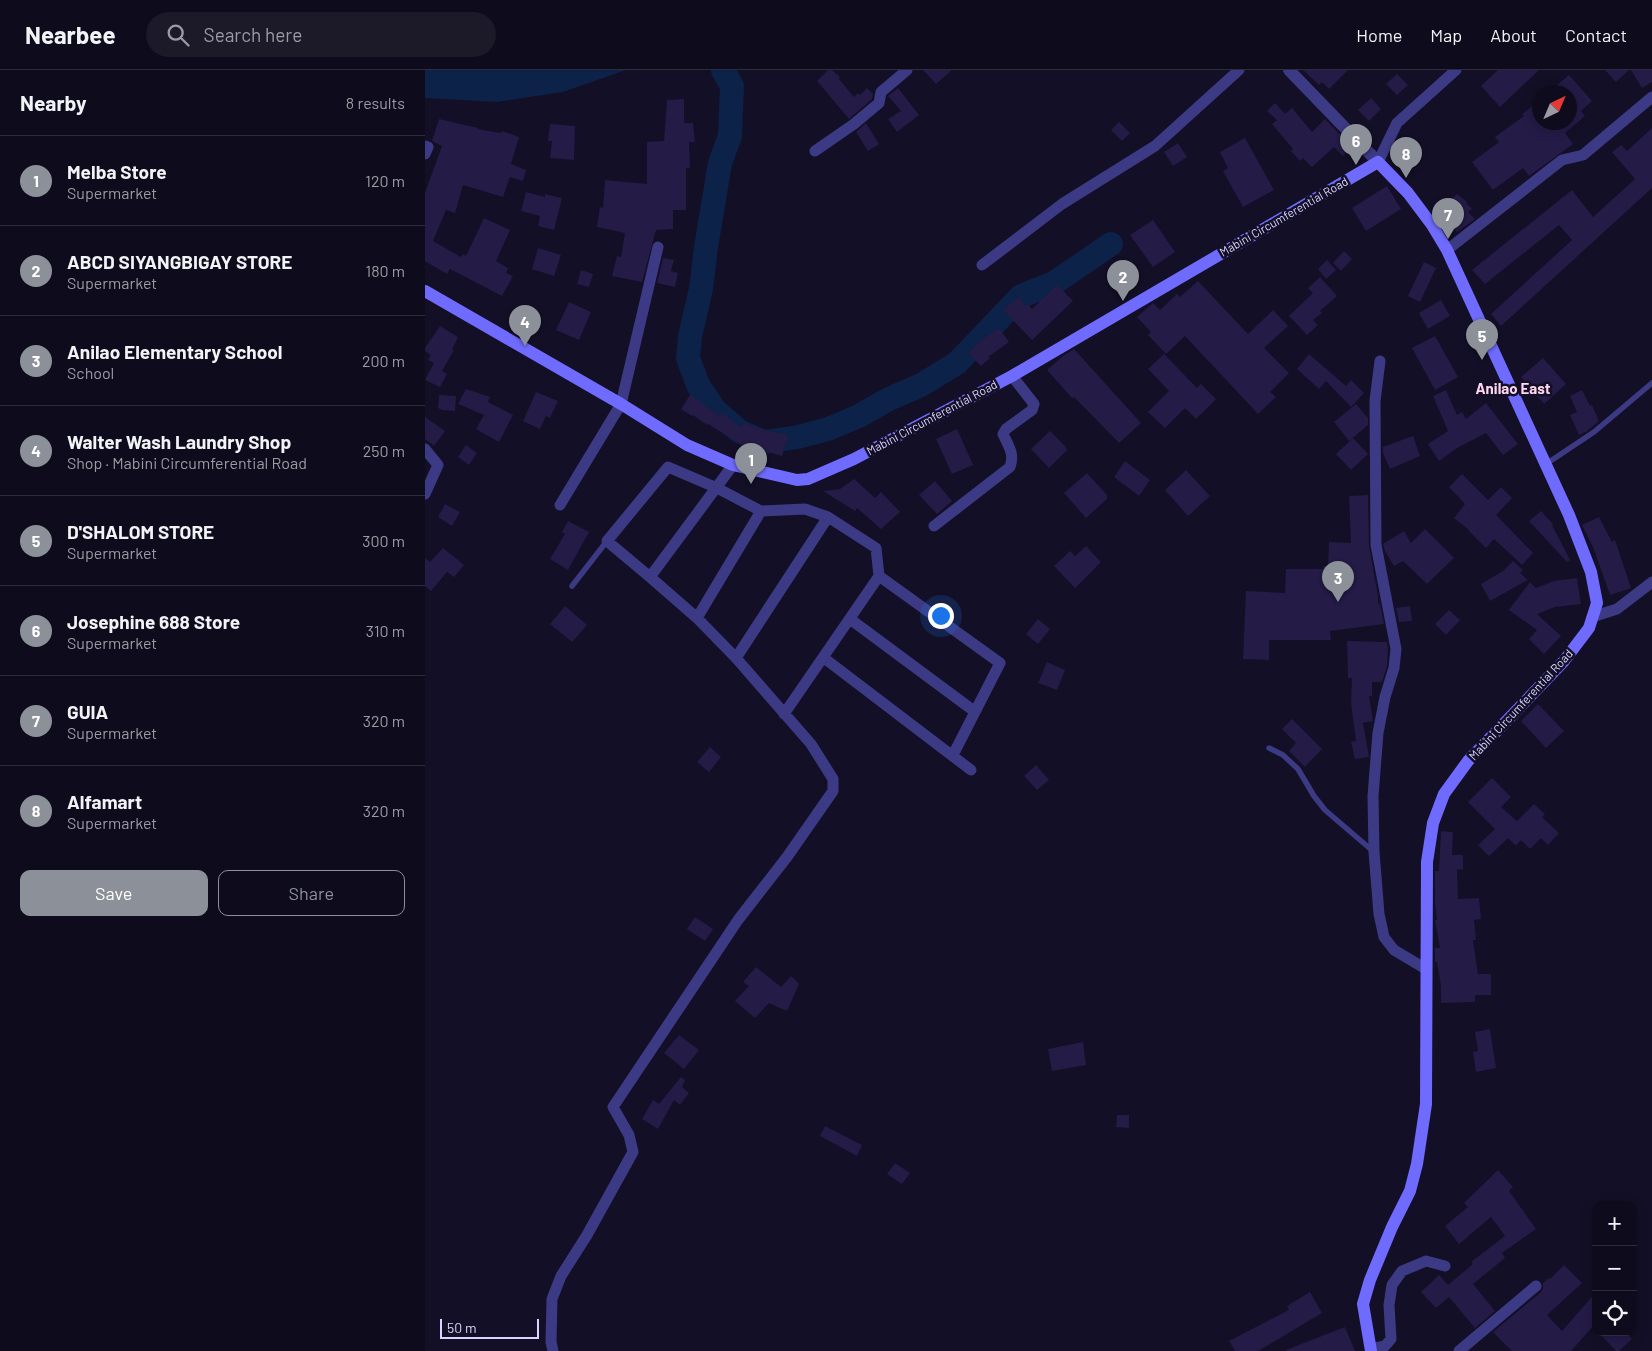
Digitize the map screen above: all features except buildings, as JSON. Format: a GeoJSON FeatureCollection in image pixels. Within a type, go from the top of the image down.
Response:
{"type":"FeatureCollection","features":[{"type":"Feature","properties":{"kind":"main road","name":"Mabini Circumferential Road"},"geometry":{"type":"LineString","coordinates":[[425,291],[621,404],[687,445],[733,465],[797,480],[808,479],[855,459],[1012,376],[1378,162],[1408,193],[1432,225],[1447,250],[1546,464],[1569,515],[1591,572],[1597,603],[1589,628],[1564,661],[1468,762],[1444,794],[1433,824],[1427,862],[1426,1104],[1417,1164],[1410,1192],[1392,1227],[1370,1280],[1363,1304],[1371,1350]]}},
{"type":"Feature","properties":{"kind":"street"},"geometry":{"type":"LineString","coordinates":[[815,151],[854,124],[879,103],[881,92],[907,70]]}},
{"type":"Feature","properties":{"kind":"street"},"geometry":{"type":"LineString","coordinates":[[982,265],[1063,204],[1155,146],[1239,70]]}},
{"type":"Feature","properties":{"kind":"street"},"geometry":{"type":"LineString","coordinates":[[1289,70],[1378,162],[1397,123],[1456,70]]}},
{"type":"Feature","properties":{"kind":"street"},"geometry":{"type":"LineString","coordinates":[[1447,250],[1562,160],[1583,155],[1652,97]]}},
{"type":"Feature","properties":{"kind":"street"},"geometry":{"type":"LineString","coordinates":[[425,146],[428,147],[425,154]]}},
{"type":"Feature","properties":{"kind":"street"},"geometry":{"type":"LineString","coordinates":[[560,505],[621,404],[658,247]]}},
{"type":"Feature","properties":{"kind":"street"},"geometry":{"type":"LineString","coordinates":[[1381,361],[1375,401],[1376,546],[1396,649],[1394,668],[1385,697],[1378,733],[1373,796],[1374,852],[1379,914],[1384,937],[1394,950],[1426,969]]}},
{"type":"Feature","properties":{"kind":"street"},"geometry":{"type":"LineString","coordinates":[[934,526],[1010,467],[1013,460],[1012,454],[1003,434],[1006,429],[1032,410],[1034,404],[1032,399],[1012,376]]}},
{"type":"Feature","properties":{"kind":"street"},"geometry":{"type":"LineString","coordinates":[[425,449],[439,465],[425,494]]}},
{"type":"Feature","properties":{"kind":"street"},"geometry":{"type":"LineString","coordinates":[[649,577],[733,465]]}},
{"type":"Feature","properties":{"kind":"street"},"geometry":{"type":"LineString","coordinates":[[553,1351],[551,1342],[552,1299],[561,1276],[587,1235],[633,1152],[629,1135],[613,1107],[738,920],[787,857],[833,791],[833,779],[811,744],[736,658],[697,618],[607,541],[668,466],[717,488],[761,511],[805,509],[828,517],[876,548],[879,576],[785,714]]}},
{"type":"Feature","properties":{"kind":"street"},"geometry":{"type":"LineString","coordinates":[[697,618],[761,511]]}},
{"type":"Feature","properties":{"kind":"street"},"geometry":{"type":"LineString","coordinates":[[736,658],[828,517]]}},
{"type":"Feature","properties":{"kind":"street"},"geometry":{"type":"LineString","coordinates":[[879,576],[1000,663],[953,755]]}},
{"type":"Feature","properties":{"kind":"street"},"geometry":{"type":"LineString","coordinates":[[1592,617],[1617,609],[1652,582]]}},
{"type":"Feature","properties":{"kind":"street"},"geometry":{"type":"LineString","coordinates":[[850,619],[975,711]]}},
{"type":"Feature","properties":{"kind":"street"},"geometry":{"type":"LineString","coordinates":[[824,658],[971,770]]}},
{"type":"Feature","properties":{"kind":"street"},"geometry":{"type":"LineString","coordinates":[[1371,1350],[1385,1346],[1391,1339],[1389,1305],[1392,1285],[1402,1271],[1426,1261],[1445,1266]]}},
{"type":"Feature","properties":{"kind":"street"},"geometry":{"type":"LineString","coordinates":[[1459,1351],[1536,1286]]}},
{"type":"Feature","properties":{"kind":"lane"},"geometry":{"type":"LineString","coordinates":[[1546,464],[1594,432],[1652,383]]}},
{"type":"Feature","properties":{"kind":"lane"},"geometry":{"type":"LineString","coordinates":[[572,586],[607,541]]}},
{"type":"Feature","properties":{"kind":"lane"},"geometry":{"type":"LineString","coordinates":[[1269,748],[1283,755],[1298,769],[1325,810],[1374,852]]}},
{"type":"Feature","properties":{"kind":"water"},"geometry":{"type":"Polygon","coordinates":[[[425,70],[626,70],[563,92],[497,102],[425,98],[425,70]]]}},
{"type":"Feature","properties":{"kind":"waterway"},"geometry":{"type":"LineString","coordinates":[[723,70],[732,86],[730,136],[720,163],[701,289],[690,336],[688,358],[698,385],[715,410],[739,431],[764,442],[798,437],[828,429],[859,416],[889,399],[921,385],[957,363],[1021,296],[1054,283],[1111,244]]}},
{"type":"Feature","properties":{"kind":"place","name":"Josephine 688 Store"},"geometry":{"type":"Point","coordinates":[1356,165]}},
{"type":"Feature","properties":{"kind":"place","name":"Alfamart"},"geometry":{"type":"Point","coordinates":[1406,178]}},
{"type":"Feature","properties":{"kind":"place","name":"GUIA"},"geometry":{"type":"Point","coordinates":[1448,239]}},
{"type":"Feature","properties":{"kind":"place","name":"ABCD SIYANGBIGAY STORE"},"geometry":{"type":"Point","coordinates":[1123,301]}},
{"type":"Feature","properties":{"kind":"place","name":"Walter Wash Laundry Shop"},"geometry":{"type":"Point","coordinates":[525,346]}},
{"type":"Feature","properties":{"kind":"place","name":"D'SHALOM STORE"},"geometry":{"type":"Point","coordinates":[1482,360]}},
{"type":"Feature","properties":{"kind":"place","name":"Melba Store"},"geometry":{"type":"Point","coordinates":[751,484]}},
{"type":"Feature","properties":{"kind":"place","name":"Anilao Elementary School"},"geometry":{"type":"Point","coordinates":[1338,602]}},
{"type":"Feature","properties":{"kind":"district","name":"Anilao East"},"geometry":{"type":"Point","coordinates":[1513,389]}}]}
